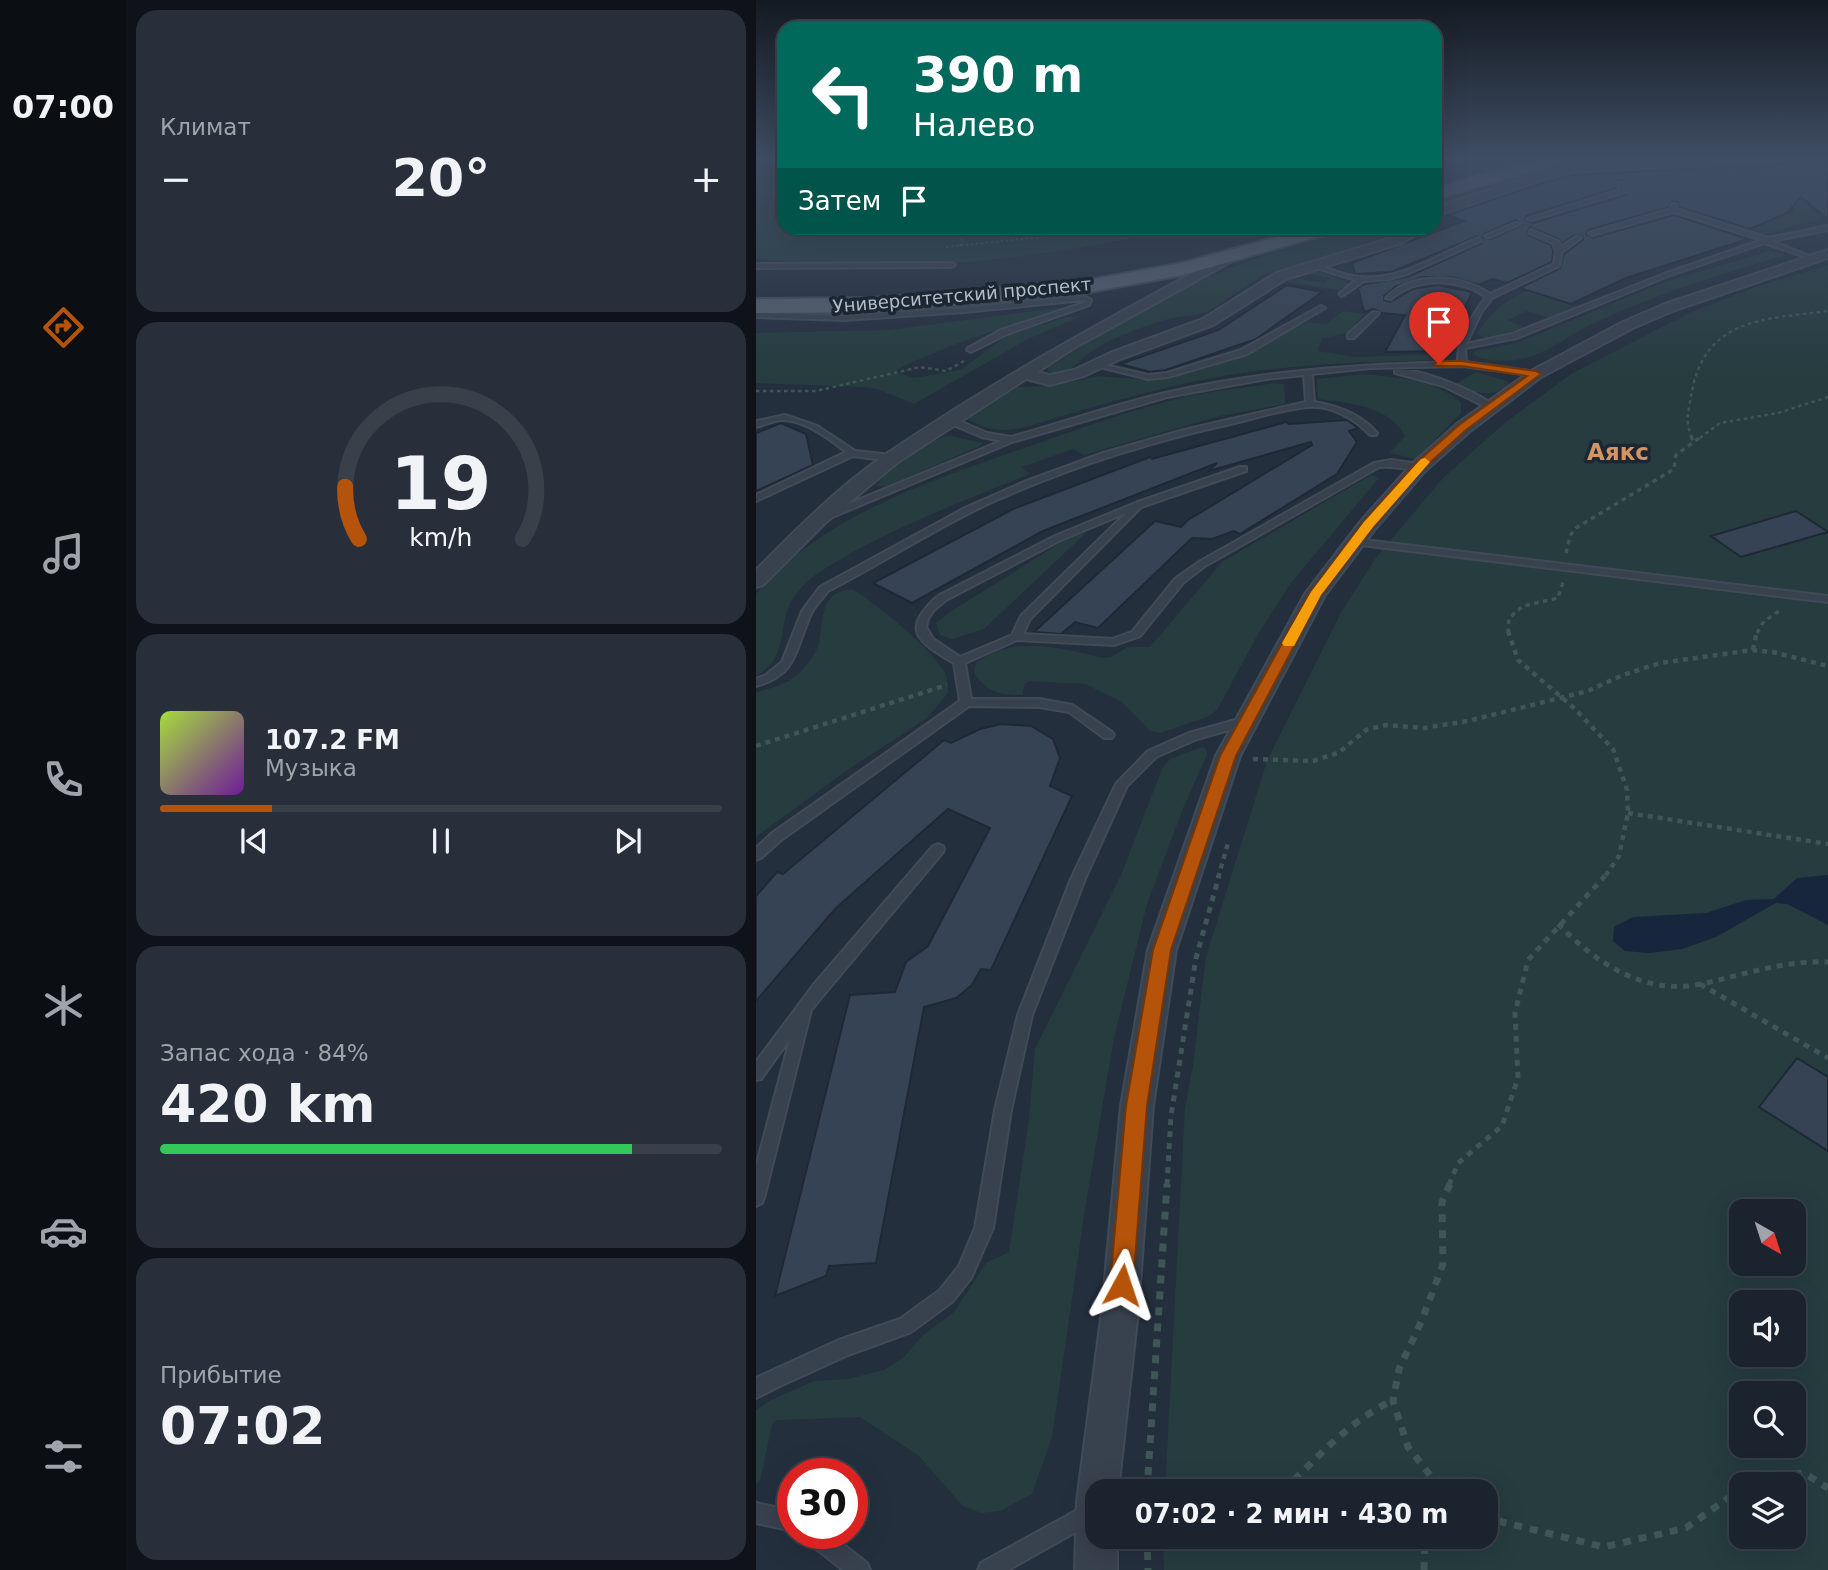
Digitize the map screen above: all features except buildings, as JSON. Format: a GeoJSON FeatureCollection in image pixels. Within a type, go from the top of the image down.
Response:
{"type":"FeatureCollection","features":[{"type":"Feature","properties":{"kind":"main road","name":"Университетский проспект"},"geometry":{"type":"LineString","coordinates":[[756,296],[871,296],[1021,284],[1168,260],[1265,235]]}},
{"type":"Feature","properties":{"kind":"main road","name":"Университетский проспект"},"geometry":{"type":"LineString","coordinates":[[756,306],[871,305],[1056,290],[1183,269],[1305,235]]}},
{"type":"Feature","properties":{"kind":"street"},"geometry":{"type":"LineString","coordinates":[[1021,374],[1049,380],[1079,373],[1208,322],[1281,276],[1407,235]]}},
{"type":"Feature","properties":{"kind":"street"},"geometry":{"type":"LineString","coordinates":[[756,581],[818,519],[892,458],[1069,345],[1237,256]]}},
{"type":"Feature","properties":{"kind":"street"},"geometry":{"type":"LineString","coordinates":[[1100,1479],[1119,1311],[1137,1106],[1162,950],[1240,757],[1247,721],[1315,594],[1419,467],[1491,406],[1536,374],[1670,306],[1821,257]]}},
{"type":"Feature","properties":{"kind":"street"},"geometry":{"type":"LineString","coordinates":[[1096,1549],[1096,1570]]}},
{"type":"Feature","properties":{"kind":"lane"},"geometry":{"type":"LineString","coordinates":[[1488,236],[1502,230]]}},
{"type":"Feature","properties":{"kind":"lane"},"geometry":{"type":"LineString","coordinates":[[1462,363],[1461,347],[1490,297],[1557,265],[1559,251],[1556,242],[1528,230]]}},
{"type":"Feature","properties":{"kind":"lane"},"geometry":{"type":"LineString","coordinates":[[1592,233],[1601,230]]}},
{"type":"Feature","properties":{"kind":"lane"},"geometry":{"type":"LineString","coordinates":[[1737,230],[1821,257]]}},
{"type":"Feature","properties":{"kind":"lane"},"geometry":{"type":"LineString","coordinates":[[1461,347],[1514,336],[1666,275],[1765,240],[1816,230]]}},
{"type":"Feature","properties":{"kind":"lane"},"geometry":{"type":"LineString","coordinates":[[1559,251],[1578,238]]}},
{"type":"Feature","properties":{"kind":"lane"},"geometry":{"type":"LineString","coordinates":[[1313,266],[1362,279],[1393,275],[1479,240]]}},
{"type":"Feature","properties":{"kind":"lane"},"geometry":{"type":"LineString","coordinates":[[756,266],[952,265]]}},
{"type":"Feature","properties":{"kind":"lane"},"geometry":{"type":"LineString","coordinates":[[1342,294],[1362,279]]}},
{"type":"Feature","properties":{"kind":"lane"},"geometry":{"type":"LineString","coordinates":[[1389,298],[1406,286],[1446,281],[1469,284],[1490,297]]}},
{"type":"Feature","properties":{"kind":"lane"},"geometry":{"type":"LineString","coordinates":[[971,350],[1004,332],[1087,304],[1088,300],[1084,298],[1056,290]]}},
{"type":"Feature","properties":{"kind":"lane"},"geometry":{"type":"LineString","coordinates":[[756,315],[858,317],[1084,298]]}},
{"type":"Feature","properties":{"kind":"lane"},"geometry":{"type":"LineString","coordinates":[[1096,365],[1148,377],[1168,375],[1244,352],[1321,308]]}},
{"type":"Feature","properties":{"kind":"lane"},"geometry":{"type":"LineString","coordinates":[[1351,336],[1375,313]]}},
{"type":"Feature","properties":{"kind":"lane"},"geometry":{"type":"LineString","coordinates":[[818,519],[1011,440],[1197,387],[1370,366],[1462,363],[1536,374]]}},
{"type":"Feature","properties":{"kind":"lane"},"geometry":{"type":"LineString","coordinates":[[1370,366],[1424,376],[1450,385],[1491,406]]}},
{"type":"Feature","properties":{"kind":"lane"},"geometry":{"type":"LineString","coordinates":[[1308,373],[1310,404]]}},
{"type":"Feature","properties":{"kind":"lane"},"geometry":{"type":"LineString","coordinates":[[756,683],[781,671],[791,658],[807,610],[824,589],[987,500],[1070,467],[1120,451],[1243,417],[1310,404],[1342,412],[1363,422],[1373,433]]}},
{"type":"Feature","properties":{"kind":"lane"},"geometry":{"type":"LineString","coordinates":[[756,425],[773,418],[789,418],[840,441],[852,453]]}},
{"type":"Feature","properties":{"kind":"lane"},"geometry":{"type":"LineString","coordinates":[[949,420],[985,435],[1011,440]]}},
{"type":"Feature","properties":{"kind":"lane"},"geometry":{"type":"LineString","coordinates":[[756,498],[852,453],[892,458]]}},
{"type":"Feature","properties":{"kind":"lane"},"geometry":{"type":"LineString","coordinates":[[959,662],[1016,637],[1114,642],[1136,634],[1179,581],[1202,564],[1377,466],[1391,463],[1419,467]]}},
{"type":"Feature","properties":{"kind":"lane"},"geometry":{"type":"LineString","coordinates":[[966,702],[959,662],[922,636],[919,628],[925,612],[942,598],[1058,538],[1141,504],[1243,469]]}},
{"type":"Feature","properties":{"kind":"lane"},"geometry":{"type":"LineString","coordinates":[[1016,637],[1025,618],[1141,504]]}},
{"type":"Feature","properties":{"kind":"lane"},"geometry":{"type":"LineString","coordinates":[[1356,542],[1828,599]]}},
{"type":"Feature","properties":{"kind":"lane"},"geometry":{"type":"LineString","coordinates":[[756,855],[776,837],[966,702],[1039,703],[1072,709],[1108,735]]}},
{"type":"Feature","properties":{"kind":"lane"},"geometry":{"type":"LineString","coordinates":[[756,1389],[845,1348],[905,1326],[946,1296],[965,1272],[984,1228],[1003,1110],[1025,1015],[1077,879],[1122,785],[1152,754],[1193,736],[1247,721]]}},
{"type":"Feature","properties":{"kind":"lane"},"geometry":{"type":"LineString","coordinates":[[756,1074],[808,1004],[938,849]]}},
{"type":"Feature","properties":{"kind":"lane"},"geometry":{"type":"LineString","coordinates":[[756,1198],[808,1004]]}},
{"type":"Feature","properties":{"kind":"lane"},"geometry":{"type":"LineString","coordinates":[[988,1570],[1085,1509]]}},
{"type":"Feature","properties":{"kind":"lane"},"geometry":{"type":"LineString","coordinates":[[756,1513],[777,1518]]}},
{"type":"Feature","properties":{"kind":"lane"},"geometry":{"type":"LineString","coordinates":[[833,1549],[860,1570]]}},
{"type":"Feature","properties":{"kind":"path"},"geometry":{"type":"LineString","coordinates":[[952,265],[964,235]]}},
{"type":"Feature","properties":{"kind":"path"},"geometry":{"type":"LineString","coordinates":[[937,248],[1060,235]]}},
{"type":"Feature","properties":{"kind":"path"},"geometry":{"type":"LineString","coordinates":[[1693,441],[1686,423],[1697,366],[1726,333],[1755,321],[1828,311]]}},
{"type":"Feature","properties":{"kind":"path"},"geometry":{"type":"LineString","coordinates":[[756,391],[816,391],[920,367],[946,371],[970,357],[971,350]]}},
{"type":"Feature","properties":{"kind":"path"},"geometry":{"type":"LineString","coordinates":[[1436,1479],[1408,1447],[1392,1401],[1399,1369],[1422,1320],[1443,1264],[1442,1202],[1458,1163],[1502,1126],[1518,1079],[1515,1013],[1528,960],[1558,924],[1597,888],[1619,856],[1628,813],[1627,790],[1614,749],[1563,697],[1518,660],[1508,634],[1509,618],[1523,606],[1558,598],[1563,585],[1563,566],[1570,535],[1589,520],[1657,482],[1674,469],[1676,455],[1693,441],[1720,423],[1778,413],[1828,397]]}},
{"type":"Feature","properties":{"kind":"path"},"geometry":{"type":"LineString","coordinates":[[1753,650],[1754,639],[1761,624],[1772,613],[1803,601],[1806,596]]}},
{"type":"Feature","properties":{"kind":"path"},"geometry":{"type":"LineString","coordinates":[[1240,757],[1313,761],[1338,753],[1366,730],[1386,725],[1423,728],[1468,721],[1588,691],[1623,675],[1660,663],[1753,650],[1828,666]]}},
{"type":"Feature","properties":{"kind":"path"},"geometry":{"type":"LineString","coordinates":[[756,746],[961,680]]}},
{"type":"Feature","properties":{"kind":"path"},"geometry":{"type":"LineString","coordinates":[[1240,757],[1258,747]]}},
{"type":"Feature","properties":{"kind":"path"},"geometry":{"type":"LineString","coordinates":[[1240,757],[1248,772]]}},
{"type":"Feature","properties":{"kind":"path"},"geometry":{"type":"LineString","coordinates":[[1628,813],[1828,844]]}},
{"type":"Feature","properties":{"kind":"path"},"geometry":{"type":"LineString","coordinates":[[1148,1479],[1171,1116],[1196,958],[1230,838]]}},
{"type":"Feature","properties":{"kind":"path"},"geometry":{"type":"LineString","coordinates":[[1558,924],[1591,956],[1656,984],[1679,987],[1765,966],[1809,960],[1828,961]]}},
{"type":"Feature","properties":{"kind":"path"},"geometry":{"type":"LineString","coordinates":[[1700,984],[1828,1058]]}},
{"type":"Feature","properties":{"kind":"path"},"geometry":{"type":"LineString","coordinates":[[1296,1479],[1374,1409],[1392,1401]]}},
{"type":"Feature","properties":{"kind":"path"},"geometry":{"type":"LineString","coordinates":[[1806,1474],[1828,1488]]}},
{"type":"Feature","properties":{"kind":"path"},"geometry":{"type":"LineString","coordinates":[[1430,1475],[1430,1479]]}},
{"type":"Feature","properties":{"kind":"path"},"geometry":{"type":"LineString","coordinates":[[1498,1519],[1604,1548],[1686,1528],[1729,1498]]}},
{"type":"Feature","properties":{"kind":"path"},"geometry":{"type":"LineString","coordinates":[[1147,1549],[1148,1570]]}},
{"type":"Feature","properties":{"kind":"path"},"geometry":{"type":"LineString","coordinates":[[1424,1570],[1425,1549]]}},
{"type":"Feature","properties":{"kind":"green space"},"geometry":{"type":"Polygon","coordinates":[[[756,230],[777,230],[777,235],[1146,235],[969,262],[862,266],[756,258],[756,230]]]}},
{"type":"Feature","properties":{"kind":"green space"},"geometry":{"type":"Polygon","coordinates":[[[1754,230],[1779,230],[1766,234],[1754,230]]]}},
{"type":"Feature","properties":{"kind":"green space"},"geometry":{"type":"Polygon","coordinates":[[[1329,235],[1387,235],[1327,257],[1266,273],[1207,312],[1169,319],[1129,332],[1100,346],[1068,370],[1049,372],[1047,368],[1096,337],[1205,278],[1329,235]]]}},
{"type":"Feature","properties":{"kind":"green space"},"geometry":{"type":"Polygon","coordinates":[[[1769,251],[1786,255],[1663,294],[1592,324],[1534,356],[1498,361],[1473,354],[1476,351],[1517,343],[1665,282],[1769,251]]]}},
{"type":"Feature","properties":{"kind":"green space"},"geometry":{"type":"Polygon","coordinates":[[[1828,265],[1828,1570],[1164,1570],[1163,1549],[1498,1549],[1498,1479],[1166,1479],[1185,1108],[1206,957],[1267,761],[1342,611],[1375,559],[1443,478],[1506,422],[1571,374],[1689,313],[1759,286],[1828,265]]]}},
{"type":"Feature","properties":{"kind":"green space"},"geometry":{"type":"Polygon","coordinates":[[[1316,270],[1351,284],[1338,290],[1282,281],[1298,279],[1325,283],[1330,278],[1310,274],[1316,270]]]}},
{"type":"Feature","properties":{"kind":"green space"},"geometry":{"type":"Polygon","coordinates":[[[1570,275],[1543,296],[1576,307],[1550,318],[1526,311],[1508,320],[1524,327],[1489,340],[1477,334],[1496,310],[1507,302],[1529,290],[1570,275]]]}},
{"type":"Feature","properties":{"kind":"green space"},"geometry":{"type":"Polygon","coordinates":[[[1063,309],[958,343],[901,367],[896,372],[914,378],[960,370],[1008,335],[1068,317],[1081,316],[1028,339],[914,404],[877,389],[756,383],[756,333],[889,330],[1063,309]]]}},
{"type":"Feature","properties":{"kind":"green space"},"geometry":{"type":"Polygon","coordinates":[[[1343,311],[1364,314],[1349,332],[1322,339],[1317,351],[1354,357],[1441,354],[1444,357],[1441,360],[1338,364],[1235,374],[1152,391],[1031,426],[1006,430],[981,426],[969,419],[972,413],[1017,387],[1051,386],[1100,376],[1162,379],[1244,356],[1306,322],[1326,324],[1343,311]]]}},
{"type":"Feature","properties":{"kind":"green space"},"geometry":{"type":"Polygon","coordinates":[[[1476,372],[1507,381],[1508,385],[1495,392],[1482,393],[1456,384],[1476,372]]]}},
{"type":"Feature","properties":{"kind":"green space"},"geometry":{"type":"Polygon","coordinates":[[[1362,374],[1428,384],[1461,403],[1461,413],[1416,459],[1390,453],[1405,436],[1389,418],[1368,408],[1318,399],[1317,379],[1362,374]]]}},
{"type":"Feature","properties":{"kind":"green space"},"geometry":{"type":"Polygon","coordinates":[[[1273,383],[1284,384],[1285,404],[1220,416],[1084,455],[1073,449],[1022,467],[1030,474],[918,520],[830,565],[803,586],[790,603],[775,658],[756,676],[756,594],[784,566],[815,541],[848,520],[958,471],[1110,418],[1190,396],[1273,383]]]}},
{"type":"Feature","properties":{"kind":"green space"},"geometry":{"type":"Polygon","coordinates":[[[951,436],[982,445],[887,486],[877,486],[889,471],[910,455],[933,441],[951,436]]]}},
{"type":"Feature","properties":{"kind":"green space"},"geometry":{"type":"Polygon","coordinates":[[[1371,475],[1379,478],[1290,584],[1257,636],[1217,710],[1207,717],[1160,733],[1150,731],[1122,702],[1085,684],[1029,681],[1025,684],[1022,695],[1007,694],[989,688],[974,673],[976,663],[991,654],[1022,646],[1054,648],[1104,658],[1112,657],[1127,647],[1150,647],[1222,562],[1371,475]]]}},
{"type":"Feature","properties":{"kind":"green space"},"geometry":{"type":"Polygon","coordinates":[[[1088,531],[984,629],[952,639],[940,635],[936,623],[950,612],[1065,540],[1088,531]]]}},
{"type":"Feature","properties":{"kind":"green space"},"geometry":{"type":"Polygon","coordinates":[[[853,589],[925,648],[945,673],[948,693],[927,718],[846,771],[756,837],[756,693],[788,681],[803,669],[818,647],[825,607],[834,595],[853,589]]]}},
{"type":"Feature","properties":{"kind":"green space"},"geometry":{"type":"Polygon","coordinates":[[[1202,747],[1206,749],[1207,755],[1184,806],[1147,904],[1114,1038],[1085,1209],[1052,1437],[1032,1494],[1000,1511],[981,1513],[963,1506],[919,1456],[860,1417],[777,1420],[772,1425],[760,1481],[756,1484],[756,1410],[771,1400],[814,1381],[848,1379],[884,1370],[904,1357],[922,1336],[954,1312],[986,1263],[1009,1252],[1029,1119],[1035,1049],[1121,875],[1162,769],[1170,759],[1202,747]]]}},
{"type":"Feature","properties":{"kind":"water"},"geometry":{"type":"Polygon","coordinates":[[[1828,875],[1828,925],[1787,904],[1776,903],[1716,937],[1682,949],[1649,953],[1625,951],[1613,941],[1614,927],[1633,917],[1706,913],[1746,900],[1774,899],[1797,878],[1828,875]]]}},
{"type":"Feature","properties":{"kind":"slow traffic"},"geometry":{"type":"LineString","coordinates":[[1289,643],[1315,594],[1368,525],[1425,462]]}},
{"type":"Feature","properties":{"kind":"district","name":"Аякс"},"geometry":{"type":"Point","coordinates":[1618,452]}},
{"type":"Feature","properties":{"kind":"route"},"geometry":{"type":"LineString","coordinates":[[1122,1285],[1137,1106],[1162,950],[1228,756],[1315,594],[1368,525],[1419,467],[1462,428],[1536,374],[1462,363],[1439,364]]}}]}
